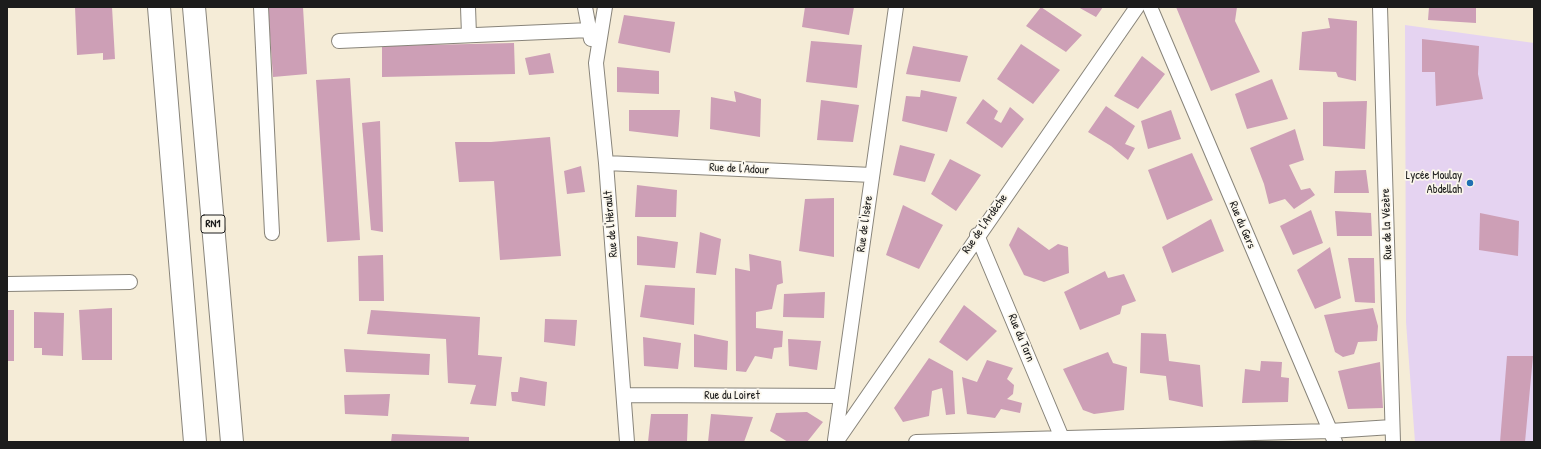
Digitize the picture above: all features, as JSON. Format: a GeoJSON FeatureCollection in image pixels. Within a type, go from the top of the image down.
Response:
{"type":"FeatureCollection","features":[{"type":"Feature","properties":{"kind":"highway"},"geometry":{"type":"LineString","coordinates":[[159,7],[195,442]]}},
{"type":"Feature","properties":{"kind":"highway","name":"RN1"},"geometry":{"type":"LineString","coordinates":[[194,7],[232,442]]}},
{"type":"Feature","properties":{"kind":"street"},"geometry":{"type":"LineString","coordinates":[[261,7],[272,233]]}},
{"type":"Feature","properties":{"kind":"street"},"geometry":{"type":"LineString","coordinates":[[468,7],[469,35]]}},
{"type":"Feature","properties":{"kind":"street"},"geometry":{"type":"LineString","coordinates":[[585,7],[596,63]]}},
{"type":"Feature","properties":{"kind":"street","name":"Rue de l'Hérault"},"geometry":{"type":"LineString","coordinates":[[605,7],[596,63],[606,163],[627,442]]}},
{"type":"Feature","properties":{"kind":"street","name":"Rue de l'Isère"},"geometry":{"type":"LineString","coordinates":[[835,442],[896,7]]}},
{"type":"Feature","properties":{"kind":"street","name":"Rue de l'Ardèche"},"geometry":{"type":"LineString","coordinates":[[835,442],[1136,7]]}},
{"type":"Feature","properties":{"kind":"street","name":"Rue du Gers"},"geometry":{"type":"LineString","coordinates":[[1150,7],[1333,437]]}},
{"type":"Feature","properties":{"kind":"street","name":"Rue de la Vézère"},"geometry":{"type":"LineString","coordinates":[[1380,7],[1393,442]]}},
{"type":"Feature","properties":{"kind":"street"},"geometry":{"type":"LineString","coordinates":[[339,41],[590,30]]}},
{"type":"Feature","properties":{"kind":"street","name":"Rue de l'Adour"},"geometry":{"type":"LineString","coordinates":[[606,163],[872,175]]}},
{"type":"Feature","properties":{"kind":"street","name":"Rue du Tarn"},"geometry":{"type":"LineString","coordinates":[[977,235],[1062,440]]}},
{"type":"Feature","properties":{"kind":"street"},"geometry":{"type":"LineString","coordinates":[[7,284],[130,282]]}},
{"type":"Feature","properties":{"kind":"street","name":"Rue du Loiret"},"geometry":{"type":"LineString","coordinates":[[624,395],[841,396]]}},
{"type":"Feature","properties":{"kind":"street"},"geometry":{"type":"LineString","coordinates":[[916,442],[1333,437],[1392,427]]}},
{"type":"Feature","properties":{"kind":"shaded area","name":"Lycée Moulay Abdellah"},"geometry":{"type":"Polygon","coordinates":[[[1405,25],[1534,43],[1534,442],[1415,442],[1406,322],[1405,25]]]}},
{"type":"Feature","properties":{"kind":"building"},"geometry":{"type":"Polygon","coordinates":[[[75,7],[112,7],[115,59],[103,60],[103,53],[77,55],[75,7]]]}},
{"type":"Feature","properties":{"kind":"building"},"geometry":{"type":"Polygon","coordinates":[[[268,7],[303,7],[307,74],[273,77],[268,7]]]}},
{"type":"Feature","properties":{"kind":"building"},"geometry":{"type":"Polygon","coordinates":[[[805,7],[854,7],[849,35],[802,27],[805,7]]]}},
{"type":"Feature","properties":{"kind":"building"},"geometry":{"type":"Polygon","coordinates":[[[1041,7],[1082,35],[1066,52],[1026,26],[1041,7]]]}},
{"type":"Feature","properties":{"kind":"building"},"geometry":{"type":"Polygon","coordinates":[[[1078,7],[1103,7],[1096,17],[1078,7]]]}},
{"type":"Feature","properties":{"kind":"building"},"geometry":{"type":"Polygon","coordinates":[[[1176,7],[1237,7],[1235,21],[1260,72],[1211,91],[1176,7]]]}},
{"type":"Feature","properties":{"kind":"building"},"geometry":{"type":"Polygon","coordinates":[[[1429,7],[1476,7],[1476,23],[1428,20],[1429,7]]]}},
{"type":"Feature","properties":{"kind":"building"},"geometry":{"type":"Polygon","coordinates":[[[624,15],[675,22],[670,53],[618,43],[624,15]]]}},
{"type":"Feature","properties":{"kind":"building"},"geometry":{"type":"Polygon","coordinates":[[[1328,18],[1357,21],[1356,81],[1338,77],[1336,72],[1299,70],[1302,32],[1330,28],[1328,18]]]}},
{"type":"Feature","properties":{"kind":"building"},"geometry":{"type":"Polygon","coordinates":[[[1422,39],[1479,46],[1478,74],[1483,99],[1436,106],[1435,72],[1422,72],[1422,39]]]}},
{"type":"Feature","properties":{"kind":"building"},"geometry":{"type":"Polygon","coordinates":[[[811,41],[862,45],[857,88],[806,82],[811,41]]]}},
{"type":"Feature","properties":{"kind":"building"},"geometry":{"type":"Polygon","coordinates":[[[514,43],[515,74],[382,77],[382,46],[514,43]]]}},
{"type":"Feature","properties":{"kind":"building"},"geometry":{"type":"Polygon","coordinates":[[[1021,44],[1060,70],[1033,104],[997,79],[1021,44]]]}},
{"type":"Feature","properties":{"kind":"building"},"geometry":{"type":"Polygon","coordinates":[[[913,46],[968,56],[960,82],[906,74],[913,46]]]}},
{"type":"Feature","properties":{"kind":"building"},"geometry":{"type":"Polygon","coordinates":[[[550,53],[554,73],[529,75],[525,58],[550,53]]]}},
{"type":"Feature","properties":{"kind":"building"},"geometry":{"type":"Polygon","coordinates":[[[1142,56],[1165,74],[1138,109],[1114,96],[1142,56]]]}},
{"type":"Feature","properties":{"kind":"building"},"geometry":{"type":"Polygon","coordinates":[[[617,67],[659,71],[659,94],[617,92],[617,67]]]}},
{"type":"Feature","properties":{"kind":"building"},"geometry":{"type":"Polygon","coordinates":[[[350,78],[360,240],[327,242],[316,80],[350,78]]]}},
{"type":"Feature","properties":{"kind":"building"},"geometry":{"type":"Polygon","coordinates":[[[1272,79],[1288,119],[1247,129],[1235,94],[1272,79]]]}},
{"type":"Feature","properties":{"kind":"building"},"geometry":{"type":"Polygon","coordinates":[[[921,90],[957,97],[947,132],[902,121],[906,96],[920,97],[921,90]]]}},
{"type":"Feature","properties":{"kind":"building"},"geometry":{"type":"Polygon","coordinates":[[[734,91],[761,99],[760,137],[710,129],[711,97],[736,102],[734,91]]]}},
{"type":"Feature","properties":{"kind":"building"},"geometry":{"type":"Polygon","coordinates":[[[983,99],[998,111],[994,119],[1001,123],[1010,107],[1024,119],[1002,148],[966,123],[983,99]]]}},
{"type":"Feature","properties":{"kind":"building"},"geometry":{"type":"Polygon","coordinates":[[[821,100],[859,105],[853,142],[817,140],[821,100]]]}},
{"type":"Feature","properties":{"kind":"building"},"geometry":{"type":"Polygon","coordinates":[[[1367,101],[1365,149],[1323,146],[1323,102],[1367,101]]]}},
{"type":"Feature","properties":{"kind":"building"},"geometry":{"type":"Polygon","coordinates":[[[1106,106],[1135,126],[1125,144],[1135,148],[1128,160],[1111,146],[1088,132],[1106,106]]]}},
{"type":"Feature","properties":{"kind":"building"},"geometry":{"type":"Polygon","coordinates":[[[629,110],[680,110],[678,137],[629,131],[629,110]]]}},
{"type":"Feature","properties":{"kind":"building"},"geometry":{"type":"Polygon","coordinates":[[[1171,110],[1181,139],[1148,149],[1141,121],[1171,110]]]}},
{"type":"Feature","properties":{"kind":"building"},"geometry":{"type":"Polygon","coordinates":[[[380,121],[383,232],[371,230],[362,123],[380,121]]]}},
{"type":"Feature","properties":{"kind":"building"},"geometry":{"type":"Polygon","coordinates":[[[1295,129],[1304,160],[1289,165],[1301,190],[1310,188],[1315,195],[1294,209],[1285,199],[1269,204],[1264,184],[1250,148],[1295,129]]]}},
{"type":"Feature","properties":{"kind":"building"},"geometry":{"type":"Polygon","coordinates":[[[550,137],[561,256],[500,260],[494,181],[459,182],[455,142],[491,142],[550,137]]]}},
{"type":"Feature","properties":{"kind":"building"},"geometry":{"type":"Polygon","coordinates":[[[900,145],[935,154],[925,182],[893,175],[900,145]]]}},
{"type":"Feature","properties":{"kind":"building"},"geometry":{"type":"Polygon","coordinates":[[[1192,153],[1213,200],[1167,220],[1148,170],[1192,153]]]}},
{"type":"Feature","properties":{"kind":"building"},"geometry":{"type":"Polygon","coordinates":[[[950,159],[981,175],[956,211],[931,194],[950,159]]]}},
{"type":"Feature","properties":{"kind":"building"},"geometry":{"type":"Polygon","coordinates":[[[581,166],[585,192],[567,194],[564,171],[581,166]]]}},
{"type":"Feature","properties":{"kind":"building"},"geometry":{"type":"Polygon","coordinates":[[[1366,170],[1369,193],[1334,193],[1335,171],[1366,170]]]}},
{"type":"Feature","properties":{"kind":"building"},"geometry":{"type":"Polygon","coordinates":[[[637,185],[677,190],[676,217],[635,217],[637,185]]]}},
{"type":"Feature","properties":{"kind":"building"},"geometry":{"type":"Polygon","coordinates":[[[834,198],[834,257],[799,251],[805,199],[834,198]]]}},
{"type":"Feature","properties":{"kind":"building"},"geometry":{"type":"Polygon","coordinates":[[[903,205],[943,225],[919,269],[886,255],[903,205]]]}},
{"type":"Feature","properties":{"kind":"building"},"geometry":{"type":"Polygon","coordinates":[[[1311,210],[1323,243],[1293,255],[1280,226],[1311,210]]]}},
{"type":"Feature","properties":{"kind":"building"},"geometry":{"type":"Polygon","coordinates":[[[1335,211],[1371,213],[1372,236],[1337,236],[1335,211]]]}},
{"type":"Feature","properties":{"kind":"building"},"geometry":{"type":"Polygon","coordinates":[[[1480,213],[1519,221],[1518,256],[1479,250],[1480,213]]]}},
{"type":"Feature","properties":{"kind":"building"},"geometry":{"type":"Polygon","coordinates":[[[1211,219],[1224,251],[1172,273],[1162,247],[1211,219]]]}},
{"type":"Feature","properties":{"kind":"building"},"geometry":{"type":"Polygon","coordinates":[[[1018,227],[1049,250],[1058,244],[1068,247],[1069,273],[1044,282],[1024,275],[1009,245],[1018,227]]]}},
{"type":"Feature","properties":{"kind":"building"},"geometry":{"type":"Polygon","coordinates":[[[700,232],[721,239],[716,275],[696,273],[700,232]]]}},
{"type":"Feature","properties":{"kind":"building"},"geometry":{"type":"Polygon","coordinates":[[[637,236],[678,242],[675,268],[637,265],[637,236]]]}},
{"type":"Feature","properties":{"kind":"building"},"geometry":{"type":"Polygon","coordinates":[[[1330,247],[1341,298],[1315,309],[1297,270],[1330,247]]]}},
{"type":"Feature","properties":{"kind":"building"},"geometry":{"type":"Polygon","coordinates":[[[749,254],[781,261],[783,283],[777,285],[772,309],[756,312],[756,328],[783,331],[782,347],[774,348],[772,359],[755,356],[746,372],[736,371],[735,268],[750,271],[749,254]]]}},
{"type":"Feature","properties":{"kind":"building"},"geometry":{"type":"Polygon","coordinates":[[[383,255],[384,301],[359,301],[358,256],[383,255]]]}},
{"type":"Feature","properties":{"kind":"building"},"geometry":{"type":"Polygon","coordinates":[[[1348,258],[1374,258],[1375,303],[1355,302],[1348,258]]]}},
{"type":"Feature","properties":{"kind":"building"},"geometry":{"type":"Polygon","coordinates":[[[1105,271],[1108,278],[1124,274],[1136,301],[1122,306],[1120,314],[1080,330],[1064,292],[1105,271]]]}},
{"type":"Feature","properties":{"kind":"building"},"geometry":{"type":"Polygon","coordinates":[[[645,285],[695,288],[694,325],[640,317],[645,285]]]}},
{"type":"Feature","properties":{"kind":"building"},"geometry":{"type":"Polygon","coordinates":[[[825,292],[824,318],[783,317],[784,294],[825,292]]]}},
{"type":"Feature","properties":{"kind":"building"},"geometry":{"type":"Polygon","coordinates":[[[964,305],[997,331],[967,361],[939,342],[964,305]]]}},
{"type":"Feature","properties":{"kind":"building"},"geometry":{"type":"Polygon","coordinates":[[[112,308],[112,360],[82,360],[79,310],[112,308]]]}},
{"type":"Feature","properties":{"kind":"building"},"geometry":{"type":"Polygon","coordinates":[[[1373,308],[1378,326],[1377,341],[1358,342],[1354,354],[1343,357],[1335,352],[1324,315],[1373,308]]]}},
{"type":"Feature","properties":{"kind":"building"},"geometry":{"type":"Polygon","coordinates":[[[7,310],[14,310],[14,361],[7,361],[7,310]]]}},
{"type":"Feature","properties":{"kind":"building"},"geometry":{"type":"Polygon","coordinates":[[[371,310],[480,317],[478,355],[502,357],[496,406],[470,404],[476,385],[448,383],[446,339],[367,334],[371,310]]]}},
{"type":"Feature","properties":{"kind":"building"},"geometry":{"type":"Polygon","coordinates":[[[34,312],[64,313],[63,356],[42,355],[42,348],[34,348],[34,312]]]}},
{"type":"Feature","properties":{"kind":"building"},"geometry":{"type":"Polygon","coordinates":[[[545,319],[577,320],[575,346],[544,342],[545,319]]]}},
{"type":"Feature","properties":{"kind":"building"},"geometry":{"type":"Polygon","coordinates":[[[1141,333],[1166,334],[1169,361],[1200,365],[1203,407],[1169,400],[1166,376],[1140,373],[1141,333]]]}},
{"type":"Feature","properties":{"kind":"building"},"geometry":{"type":"Polygon","coordinates":[[[694,334],[728,341],[727,370],[694,367],[694,334]]]}},
{"type":"Feature","properties":{"kind":"building"},"geometry":{"type":"Polygon","coordinates":[[[643,337],[681,343],[678,369],[644,366],[643,337]]]}},
{"type":"Feature","properties":{"kind":"building"},"geometry":{"type":"Polygon","coordinates":[[[788,339],[821,341],[817,370],[789,366],[788,339]]]}},
{"type":"Feature","properties":{"kind":"building"},"geometry":{"type":"Polygon","coordinates":[[[344,349],[430,354],[429,375],[346,372],[344,349]]]}},
{"type":"Feature","properties":{"kind":"building"},"geometry":{"type":"Polygon","coordinates":[[[1108,352],[1113,363],[1127,367],[1124,410],[1094,414],[1083,410],[1063,369],[1108,352]]]}},
{"type":"Feature","properties":{"kind":"building"},"geometry":{"type":"Polygon","coordinates":[[[1507,356],[1533,356],[1525,442],[1500,442],[1507,356]]]}},
{"type":"Feature","properties":{"kind":"building"},"geometry":{"type":"Polygon","coordinates":[[[929,358],[953,371],[955,414],[946,415],[942,388],[932,391],[929,416],[903,422],[894,408],[929,358]]]}},
{"type":"Feature","properties":{"kind":"building"},"geometry":{"type":"Polygon","coordinates":[[[987,360],[1013,368],[1007,379],[1014,385],[1013,394],[1007,399],[1022,403],[1020,413],[1001,409],[995,418],[967,414],[962,377],[977,382],[987,360]]]}},
{"type":"Feature","properties":{"kind":"building"},"geometry":{"type":"Polygon","coordinates":[[[1261,361],[1282,362],[1281,377],[1289,378],[1288,402],[1242,403],[1245,369],[1260,371],[1261,361]]]}},
{"type":"Feature","properties":{"kind":"building"},"geometry":{"type":"Polygon","coordinates":[[[1380,362],[1383,408],[1348,409],[1338,371],[1380,362]]]}},
{"type":"Feature","properties":{"kind":"building"},"geometry":{"type":"Polygon","coordinates":[[[520,377],[547,382],[545,406],[512,401],[511,392],[518,392],[520,377]]]}},
{"type":"Feature","properties":{"kind":"building"},"geometry":{"type":"Polygon","coordinates":[[[390,394],[388,416],[345,414],[344,395],[390,394]]]}},
{"type":"Feature","properties":{"kind":"building"},"geometry":{"type":"Polygon","coordinates":[[[807,412],[823,422],[807,442],[788,442],[770,431],[776,413],[807,412]]]}},
{"type":"Feature","properties":{"kind":"building"},"geometry":{"type":"Polygon","coordinates":[[[651,414],[688,414],[687,442],[648,442],[651,414]]]}},
{"type":"Feature","properties":{"kind":"building"},"geometry":{"type":"Polygon","coordinates":[[[711,414],[753,417],[744,442],[708,442],[711,414]]]}},
{"type":"Feature","properties":{"kind":"building"},"geometry":{"type":"Polygon","coordinates":[[[392,434],[469,437],[469,442],[391,442],[392,434]]]}},
{"type":"Feature","properties":{"kind":"place","name":"Lycée Moulay Abdellah"},"geometry":{"type":"Point","coordinates":[1470,183]}}]}
